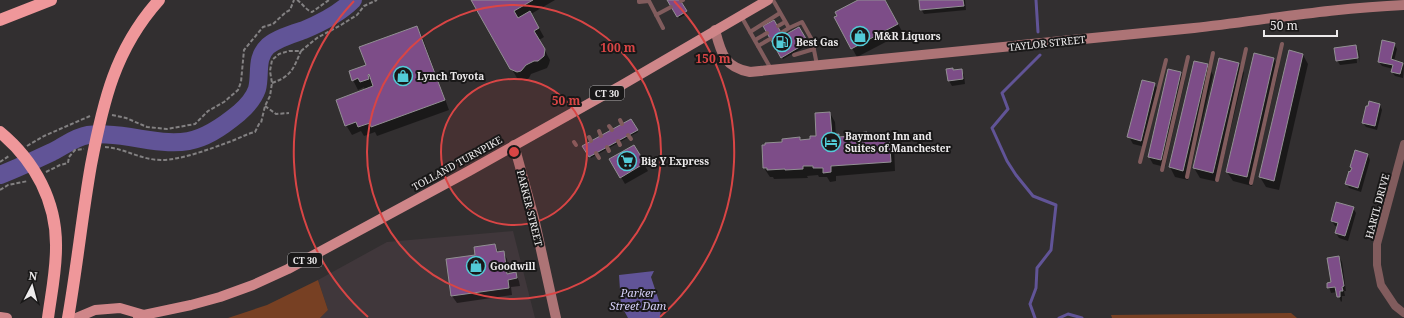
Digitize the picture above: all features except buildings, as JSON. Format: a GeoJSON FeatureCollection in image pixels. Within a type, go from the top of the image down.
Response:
{"type":"FeatureCollection","features":[{"type":"Feature","properties":{"kind":"highway"},"geometry":{"type":"LineString","coordinates":[[0,20],[51,0]]}},
{"type":"Feature","properties":{"kind":"highway"},"geometry":{"type":"LineString","coordinates":[[68,318],[93,150],[101,113],[110,83],[126,48],[140,26],[160,0]]}},
{"type":"Feature","properties":{"kind":"highway"},"geometry":{"type":"LineString","coordinates":[[0,132],[19,149],[29,161],[38,177],[51,208],[56,240],[56,263],[48,318]]}},
{"type":"Feature","properties":{"kind":"main road","name":"TOLLAND TURNPIKE"},"geometry":{"type":"LineString","coordinates":[[76,318],[95,310],[120,308],[141,317],[205,302],[274,276],[372,224],[622,85],[768,0]]}},
{"type":"Feature","properties":{"kind":"main road"},"geometry":{"type":"LineString","coordinates":[[0,317],[6,318]]}},
{"type":"Feature","properties":{"kind":"street","name":"TAYLOR STREET"},"geometry":{"type":"LineString","coordinates":[[715,30],[720,47],[728,62],[738,70],[750,72],[1223,25],[1376,6],[1404,5]]}},
{"type":"Feature","properties":{"kind":"street","name":"HARTL DRIVE"},"geometry":{"type":"LineString","coordinates":[[1404,144],[1377,244],[1377,265],[1381,285],[1395,306],[1404,313]]}},
{"type":"Feature","properties":{"kind":"street","name":"PARKER STREET"},"geometry":{"type":"LineString","coordinates":[[514,145],[534,218],[556,318]]}},
{"type":"Feature","properties":{"kind":"lane"},"geometry":{"type":"LineString","coordinates":[[638,0],[640,2],[650,1],[663,28]]}},
{"type":"Feature","properties":{"kind":"lane"},"geometry":{"type":"LineString","coordinates":[[773,0],[789,28]]}},
{"type":"Feature","properties":{"kind":"lane"},"geometry":{"type":"LineString","coordinates":[[656,15],[671,6]]}},
{"type":"Feature","properties":{"kind":"lane"},"geometry":{"type":"LineString","coordinates":[[750,32],[780,13]]}},
{"type":"Feature","properties":{"kind":"lane"},"geometry":{"type":"LineString","coordinates":[[741,15],[771,70]]}},
{"type":"Feature","properties":{"kind":"lane"},"geometry":{"type":"LineString","coordinates":[[778,26],[785,22]]}},
{"type":"Feature","properties":{"kind":"lane"},"geometry":{"type":"LineString","coordinates":[[781,33],[802,22],[812,40],[818,66]]}},
{"type":"Feature","properties":{"kind":"lane"},"geometry":{"type":"LineString","coordinates":[[755,40],[767,33]]}},
{"type":"Feature","properties":{"kind":"lane"},"geometry":{"type":"LineString","coordinates":[[758,46],[770,39]]}},
{"type":"Feature","properties":{"kind":"lane"},"geometry":{"type":"LineString","coordinates":[[1251,183],[1282,44]]}},
{"type":"Feature","properties":{"kind":"lane"},"geometry":{"type":"LineString","coordinates":[[794,55],[814,49]]}},
{"type":"Feature","properties":{"kind":"lane"},"geometry":{"type":"LineString","coordinates":[[1217,180],[1246,49]]}},
{"type":"Feature","properties":{"kind":"lane"},"geometry":{"type":"LineString","coordinates":[[1187,177],[1213,53]]}},
{"type":"Feature","properties":{"kind":"lane"},"geometry":{"type":"LineString","coordinates":[[1162,170],[1188,57]]}},
{"type":"Feature","properties":{"kind":"lane"},"geometry":{"type":"LineString","coordinates":[[1140,162],[1166,60]]}},
{"type":"Feature","properties":{"kind":"lane"},"geometry":{"type":"LineString","coordinates":[[620,120],[622,124]]}},
{"type":"Feature","properties":{"kind":"lane"},"geometry":{"type":"LineString","coordinates":[[596,153],[599,158]]}},
{"type":"Feature","properties":{"kind":"path"},"geometry":{"type":"LineString","coordinates":[[0,162],[19,149],[44,136],[101,113],[126,118],[147,127],[167,129],[195,124],[208,111],[224,102],[238,90],[241,82],[244,50],[263,27],[273,24],[290,10],[294,0]]}},
{"type":"Feature","properties":{"kind":"path"},"geometry":{"type":"LineString","coordinates":[[298,0],[309,12],[312,12],[329,0]]}},
{"type":"Feature","properties":{"kind":"path"},"geometry":{"type":"LineString","coordinates":[[272,83],[284,79],[292,71],[301,50],[317,38],[357,15],[364,6],[377,0]]}},
{"type":"Feature","properties":{"kind":"path"},"geometry":{"type":"LineString","coordinates":[[0,190],[8,185],[21,183],[38,177],[68,162],[69,157],[75,150],[111,148],[142,157],[160,160],[173,159],[210,149],[255,132],[258,124],[261,123],[265,106],[270,96],[272,83],[270,71],[272,60],[279,54],[301,50]]}},
{"type":"Feature","properties":{"kind":"path"},"geometry":{"type":"LineString","coordinates":[[265,106],[276,114],[289,113]]}},
{"type":"Feature","properties":{"kind":"shaded area"},"geometry":{"type":"Polygon","coordinates":[[[513,231],[535,318],[320,318],[328,310],[318,280],[387,242],[513,231]]]}},
{"type":"Feature","properties":{"kind":"shaded area"},"geometry":{"type":"Polygon","coordinates":[[[318,280],[328,310],[320,318],[228,318],[267,305],[318,280]]]}},
{"type":"Feature","properties":{"kind":"shaded area"},"geometry":{"type":"Polygon","coordinates":[[[1291,313],[1297,318],[1112,318],[1111,315],[1291,313]]]}},
{"type":"Feature","properties":{"kind":"water","name":"Parker Street Dam"},"geometry":{"type":"Polygon","coordinates":[[[654,271],[651,277],[661,307],[660,318],[628,318],[621,305],[619,275],[654,271]]]}},
{"type":"Feature","properties":{"kind":"waterway"},"geometry":{"type":"LineString","coordinates":[[0,175],[52,152],[74,140],[88,135],[109,134],[163,142],[188,141],[200,138],[225,124],[239,113],[252,99],[257,89],[261,56],[268,46],[281,38],[304,30],[336,14],[353,0]]}},
{"type":"Feature","properties":{"kind":"waterway"},"geometry":{"type":"LineString","coordinates":[[1036,0],[1038,32]]}},
{"type":"Feature","properties":{"kind":"waterway"},"geometry":{"type":"LineString","coordinates":[[1035,318],[1030,304],[1036,288],[1037,268],[1051,250],[1056,205],[1033,196],[1007,161],[992,128],[1008,109],[1002,93],[1040,55]]}},
{"type":"Feature","properties":{"kind":"waterway"},"geometry":{"type":"LineString","coordinates":[[1059,318],[1068,314],[1082,318]]}},
{"type":"Feature","properties":{"kind":"place","name":"M&R Liquors"},"geometry":{"type":"Point","coordinates":[860,36]}},
{"type":"Feature","properties":{"kind":"place","name":"Best Gas"},"geometry":{"type":"Point","coordinates":[782,42]}},
{"type":"Feature","properties":{"kind":"place","name":"Lynch Toyota"},"geometry":{"type":"Point","coordinates":[403,76]}},
{"type":"Feature","properties":{"kind":"place","name":"Baymont Inn and Suites of Manchester"},"geometry":{"type":"Point","coordinates":[831,142]}},
{"type":"Feature","properties":{"kind":"place","name":"Big Y Express"},"geometry":{"type":"Point","coordinates":[627,161]}},
{"type":"Feature","properties":{"kind":"place","name":"Goodwill"},"geometry":{"type":"Point","coordinates":[476,266]}}]}
